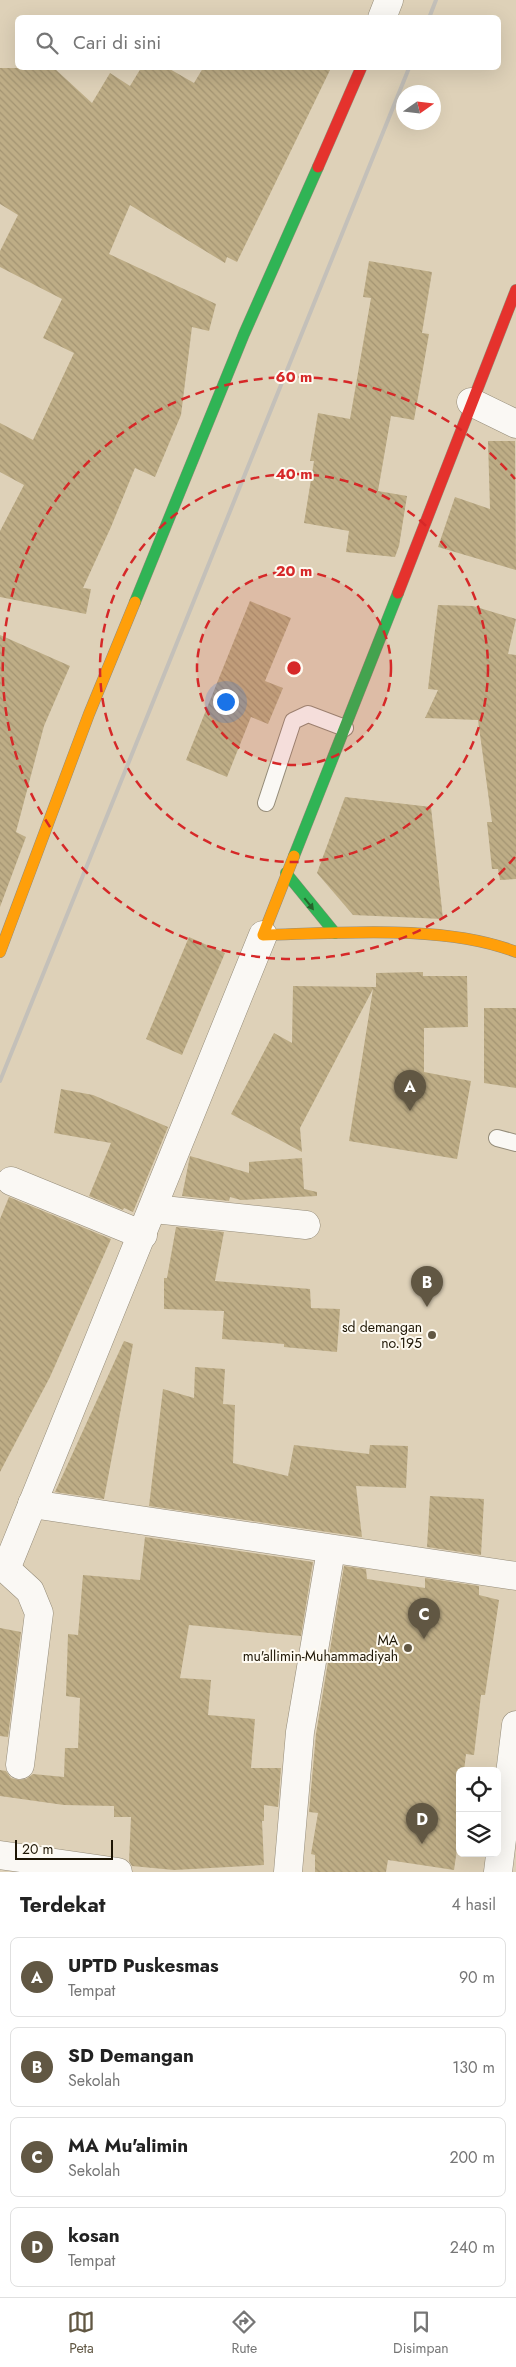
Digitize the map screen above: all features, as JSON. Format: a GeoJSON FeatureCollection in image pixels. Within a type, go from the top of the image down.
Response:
{"type":"FeatureCollection","features":[{"type":"Feature","properties":{"kind":"street"},"geometry":{"type":"LineString","coordinates":[[383,15],[389,0]]}},
{"type":"Feature","properties":{"kind":"street"},"geometry":{"type":"LineString","coordinates":[[0,952],[111,660],[244,334],[360,70]]}},
{"type":"Feature","properties":{"kind":"street"},"geometry":{"type":"LineString","coordinates":[[20,1765],[39,1613],[30,1591],[3,1570],[154,1209],[516,290]]}},
{"type":"Feature","properties":{"kind":"street"},"geometry":{"type":"LineString","coordinates":[[471,402],[516,424]]}},
{"type":"Feature","properties":{"kind":"street"},"geometry":{"type":"LineString","coordinates":[[286,873],[335,933]]}},
{"type":"Feature","properties":{"kind":"street"},"geometry":{"type":"LineString","coordinates":[[263,935],[335,933],[443,935],[506,948],[516,952]]}},
{"type":"Feature","properties":{"kind":"street"},"geometry":{"type":"LineString","coordinates":[[11,1181],[142,1235]]}},
{"type":"Feature","properties":{"kind":"street"},"geometry":{"type":"LineString","coordinates":[[154,1209],[306,1225]]}},
{"type":"Feature","properties":{"kind":"street"},"geometry":{"type":"LineString","coordinates":[[32,1504],[330,1550],[516,1576]]}},
{"type":"Feature","properties":{"kind":"street"},"geometry":{"type":"LineString","coordinates":[[288,1872],[300,1732],[330,1550]]}},
{"type":"Feature","properties":{"kind":"street"},"geometry":{"type":"LineString","coordinates":[[498,1872],[516,1725]]}},
{"type":"Feature","properties":{"kind":"street"},"geometry":{"type":"LineString","coordinates":[[0,1855],[118,1872]]}},
{"type":"Feature","properties":{"kind":"lane"},"geometry":{"type":"LineString","coordinates":[[266,803],[293,721],[308,714],[345,728]]}},
{"type":"Feature","properties":{"kind":"lane"},"geometry":{"type":"LineString","coordinates":[[496,1138],[516,1143]]}},
{"type":"Feature","properties":{"kind":"building"},"geometry":{"type":"Polygon","coordinates":[[[0,68],[56,70],[92,103],[110,73],[130,86],[140,70],[171,70],[194,83],[202,70],[330,70],[237,262],[227,257],[225,263],[130,205],[109,254],[216,304],[209,331],[192,327],[181,415],[155,477],[135,468],[83,588],[91,589],[86,614],[0,597],[0,531],[24,485],[0,472],[0,423],[33,440],[74,353],[43,338],[62,299],[0,267],[0,251],[18,215],[0,204],[0,68]]]}},
{"type":"Feature","properties":{"kind":"building"},"geometry":{"type":"Polygon","coordinates":[[[369,261],[432,272],[422,333],[429,334],[414,420],[391,416],[378,491],[407,496],[399,546],[395,557],[346,552],[349,531],[304,523],[314,461],[310,461],[318,413],[350,419],[371,298],[363,297],[369,261]]]}},
{"type":"Feature","properties":{"kind":"building"},"geometry":{"type":"Polygon","coordinates":[[[488,441],[515,441],[516,570],[438,547],[455,497],[490,509],[488,441]]]}},
{"type":"Feature","properties":{"kind":"building"},"geometry":{"type":"Polygon","coordinates":[[[250,601],[291,618],[265,681],[283,688],[268,724],[251,717],[227,777],[186,760],[250,601]]]}},
{"type":"Feature","properties":{"kind":"building"},"geometry":{"type":"Polygon","coordinates":[[[438,605],[473,606],[516,619],[508,654],[516,655],[516,879],[500,880],[498,869],[492,869],[487,822],[492,822],[478,720],[425,718],[438,690],[428,689],[438,605]]]}},
{"type":"Feature","properties":{"kind":"building"},"geometry":{"type":"Polygon","coordinates":[[[0,635],[70,666],[44,726],[16,832],[26,837],[0,907],[0,635]]]}},
{"type":"Feature","properties":{"kind":"building"},"geometry":{"type":"Polygon","coordinates":[[[345,797],[431,807],[443,919],[353,915],[317,873],[345,797]]]}},
{"type":"Feature","properties":{"kind":"building"},"geometry":{"type":"Polygon","coordinates":[[[189,937],[225,953],[182,1055],[146,1039],[189,937]]]}},
{"type":"Feature","properties":{"kind":"building"},"geometry":{"type":"Polygon","coordinates":[[[423,972],[423,976],[467,976],[468,1027],[424,1028],[424,1072],[471,1081],[457,1159],[349,1141],[373,989],[300,1128],[302,1152],[231,1114],[274,1033],[292,1043],[293,986],[376,987],[376,973],[423,972]]]}},
{"type":"Feature","properties":{"kind":"building"},"geometry":{"type":"Polygon","coordinates":[[[484,1008],[516,1008],[516,1088],[484,1083],[484,1008]]]}},
{"type":"Feature","properties":{"kind":"building"},"geometry":{"type":"Polygon","coordinates":[[[61,1089],[93,1095],[168,1127],[133,1212],[124,1208],[123,1210],[89,1196],[111,1143],[54,1133],[61,1089]]]}},
{"type":"Feature","properties":{"kind":"building"},"geometry":{"type":"Polygon","coordinates":[[[190,1156],[249,1173],[249,1162],[302,1158],[304,1189],[317,1192],[317,1196],[241,1200],[230,1197],[229,1201],[182,1196],[190,1156]]]}},
{"type":"Feature","properties":{"kind":"building"},"geometry":{"type":"Polygon","coordinates":[[[9,1197],[111,1239],[50,1377],[0,1472],[0,1219],[9,1197]]]}},
{"type":"Feature","properties":{"kind":"building"},"geometry":{"type":"Polygon","coordinates":[[[176,1227],[224,1232],[215,1281],[310,1289],[311,1308],[340,1309],[337,1352],[284,1347],[284,1344],[222,1339],[224,1311],[164,1309],[164,1278],[167,1278],[176,1227]]]}},
{"type":"Feature","properties":{"kind":"building"},"geometry":{"type":"Polygon","coordinates":[[[124,1341],[133,1344],[104,1499],[55,1492],[124,1341]]]}},
{"type":"Feature","properties":{"kind":"building"},"geometry":{"type":"Polygon","coordinates":[[[195,1367],[225,1369],[223,1404],[235,1405],[233,1463],[288,1476],[294,1445],[369,1454],[370,1445],[408,1446],[406,1488],[356,1486],[362,1537],[149,1506],[163,1389],[194,1398],[195,1367]]]}},
{"type":"Feature","properties":{"kind":"building"},"geometry":{"type":"Polygon","coordinates":[[[430,1496],[484,1499],[481,1555],[427,1547],[430,1496]]]}},
{"type":"Feature","properties":{"kind":"building"},"geometry":{"type":"Polygon","coordinates":[[[145,1537],[313,1562],[301,1636],[189,1625],[180,1678],[211,1680],[208,1715],[255,1719],[251,1768],[281,1768],[278,1807],[264,1805],[264,1821],[262,1821],[264,1865],[174,1870],[132,1866],[129,1861],[131,1817],[114,1817],[114,1806],[64,1805],[0,1796],[0,1770],[6,1771],[11,1778],[19,1780],[26,1779],[33,1774],[64,1777],[65,1748],[78,1748],[80,1698],[66,1696],[68,1634],[78,1635],[83,1575],[140,1580],[145,1537]]]}},
{"type":"Feature","properties":{"kind":"building"},"geometry":{"type":"Polygon","coordinates":[[[344,1566],[366,1569],[367,1579],[425,1588],[425,1578],[479,1586],[479,1595],[499,1600],[485,1695],[481,1695],[474,1755],[466,1754],[464,1767],[456,1767],[456,1856],[454,1870],[388,1860],[386,1872],[315,1872],[315,1855],[311,1854],[318,1813],[309,1812],[316,1734],[344,1566]]]}},
{"type":"Feature","properties":{"kind":"building"},"geometry":{"type":"Polygon","coordinates":[[[0,1628],[21,1632],[8,1737],[0,1736],[0,1628]]]}},
{"type":"Feature","properties":{"kind":"railway"},"geometry":{"type":"LineString","coordinates":[[430,15],[436,0]]}},
{"type":"Feature","properties":{"kind":"railway"},"geometry":{"type":"LineString","coordinates":[[0,1081],[408,70]]}},
{"type":"Feature","properties":{"kind":"traffic: fast"},"geometry":{"type":"LineString","coordinates":[[135,602],[244,334],[318,167]]}},
{"type":"Feature","properties":{"kind":"traffic: fast"},"geometry":{"type":"LineString","coordinates":[[294,856],[398,593]]}},
{"type":"Feature","properties":{"kind":"traffic: fast"},"geometry":{"type":"LineString","coordinates":[[286,873],[335,933]]}},
{"type":"Feature","properties":{"kind":"traffic: slow"},"geometry":{"type":"LineString","coordinates":[[0,952],[89,714],[135,602]]}},
{"type":"Feature","properties":{"kind":"traffic: slow"},"geometry":{"type":"LineString","coordinates":[[294,856],[263,935],[358,932],[425,934],[457,937],[488,943],[516,952]]}},
{"type":"Feature","properties":{"kind":"traffic: jam"},"geometry":{"type":"LineString","coordinates":[[318,167],[360,70]]}},
{"type":"Feature","properties":{"kind":"traffic: jam"},"geometry":{"type":"LineString","coordinates":[[398,593],[516,290]]}},
{"type":"Feature","properties":{"kind":"place","name":"UPTD Puskesmas"},"geometry":{"type":"Point","coordinates":[410,1111]}},
{"type":"Feature","properties":{"kind":"place","name":"SD Demangan"},"geometry":{"type":"Point","coordinates":[427,1307]}},
{"type":"Feature","properties":{"kind":"place","name":"sd demangan no.195"},"geometry":{"type":"Point","coordinates":[432,1335]}},
{"type":"Feature","properties":{"kind":"place","name":"MA Mu'alimin"},"geometry":{"type":"Point","coordinates":[424,1639]}},
{"type":"Feature","properties":{"kind":"place","name":"MA mu'allimin-Muhammadiyah"},"geometry":{"type":"Point","coordinates":[408,1648]}},
{"type":"Feature","properties":{"kind":"place","name":"kosan"},"geometry":{"type":"Point","coordinates":[422,1844]}}]}
